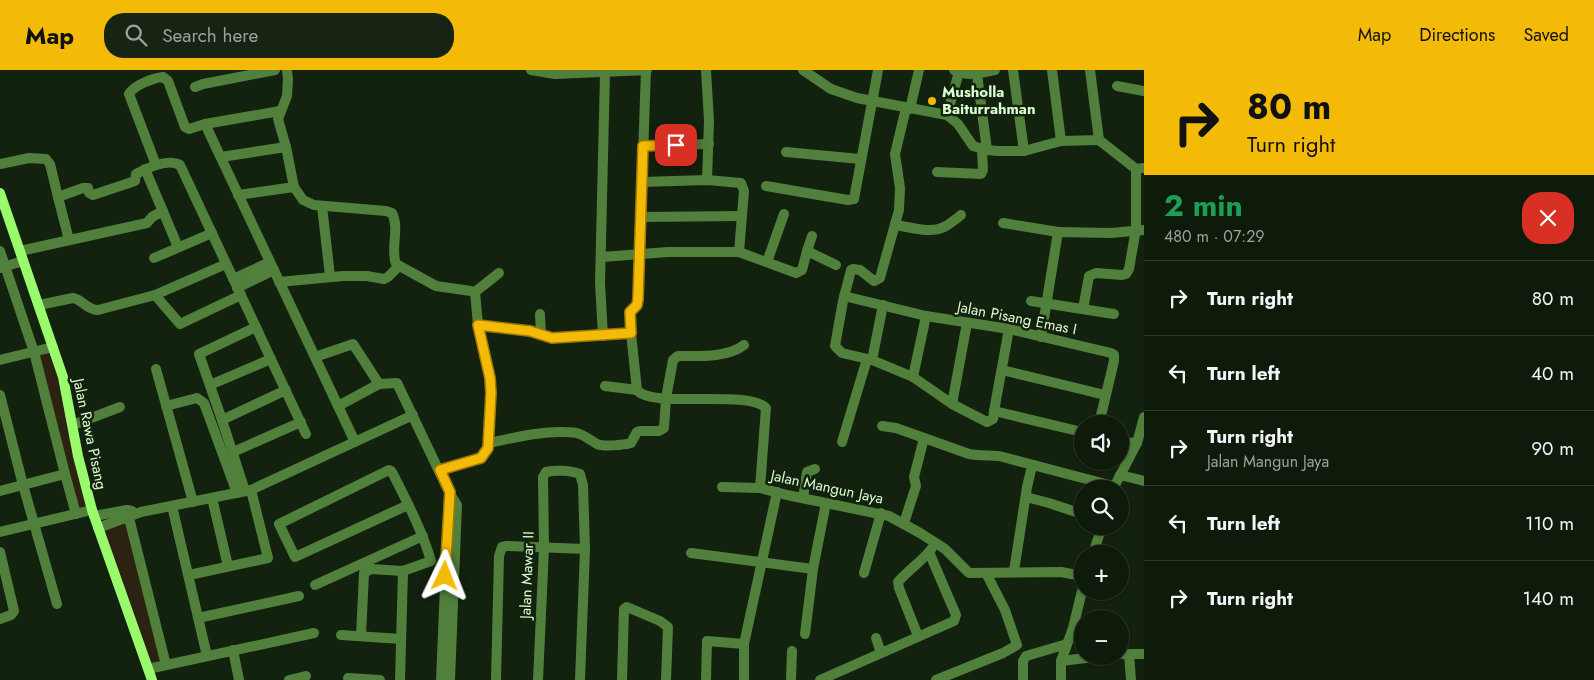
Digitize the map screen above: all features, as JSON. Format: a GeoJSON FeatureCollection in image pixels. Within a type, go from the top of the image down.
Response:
{"type":"FeatureCollection","features":[{"type":"Feature","properties":{"kind":"street"},"geometry":{"type":"LineString","coordinates":[[196,87],[275,70]]}},
{"type":"Feature","properties":{"kind":"street"},"geometry":{"type":"LineString","coordinates":[[287,70],[287,96],[280,111],[278,121],[286,147],[294,186],[303,200],[322,206],[386,211],[392,214],[395,221],[394,255],[395,262],[399,266],[436,286],[475,292]]}},
{"type":"Feature","properties":{"kind":"street"},"geometry":{"type":"LineString","coordinates":[[531,70],[555,74],[646,70],[638,254],[638,299],[637,305],[630,312],[638,390]]}},
{"type":"Feature","properties":{"kind":"street"},"geometry":{"type":"LineString","coordinates":[[706,70],[709,144],[707,180]]}},
{"type":"Feature","properties":{"kind":"street"},"geometry":{"type":"LineString","coordinates":[[803,70],[831,89],[908,109],[947,115],[958,124],[973,146],[984,149],[1024,150],[1061,141],[1100,140],[1140,169],[1140,230],[1126,274],[1096,272],[1089,276],[1083,310]]}},
{"type":"Feature","properties":{"kind":"street"},"geometry":{"type":"LineString","coordinates":[[766,186],[851,200],[855,197],[860,159],[878,70]]}},
{"type":"Feature","properties":{"kind":"street"},"geometry":{"type":"LineString","coordinates":[[920,70],[895,154],[900,188],[899,210],[879,280],[874,281],[860,270],[851,270],[835,344],[839,352],[870,360],[913,377],[952,404],[987,422],[993,419],[1009,329]]}},
{"type":"Feature","properties":{"kind":"street"},"geometry":{"type":"LineString","coordinates":[[947,115],[957,71],[977,74],[995,70]]}},
{"type":"Feature","properties":{"kind":"street"},"geometry":{"type":"LineString","coordinates":[[1013,70],[1024,150]]}},
{"type":"Feature","properties":{"kind":"street"},"geometry":{"type":"LineString","coordinates":[[1052,70],[1061,141]]}},
{"type":"Feature","properties":{"kind":"street"},"geometry":{"type":"LineString","coordinates":[[1090,70],[1100,140]]}},
{"type":"Feature","properties":{"kind":"street"},"geometry":{"type":"LineString","coordinates":[[603,336],[600,283],[605,73]]}},
{"type":"Feature","properties":{"kind":"street"},"geometry":{"type":"LineString","coordinates":[[936,172],[980,174],[983,170],[984,149],[977,74]]}},
{"type":"Feature","properties":{"kind":"street"},"geometry":{"type":"LineString","coordinates":[[156,166],[129,94],[131,90],[155,79],[165,78],[168,81],[187,128],[190,129],[205,124],[280,111]]}},
{"type":"Feature","properties":{"kind":"street"},"geometry":{"type":"LineString","coordinates":[[1117,86],[1144,91]]}},
{"type":"Feature","properties":{"kind":"street"},"geometry":{"type":"LineString","coordinates":[[205,124],[355,442]]}},
{"type":"Feature","properties":{"kind":"street"},"geometry":{"type":"LineString","coordinates":[[643,146],[709,144]]}},
{"type":"Feature","properties":{"kind":"street"},"geometry":{"type":"LineString","coordinates":[[221,158],[286,147]]}},
{"type":"Feature","properties":{"kind":"street"},"geometry":{"type":"LineString","coordinates":[[786,152],[860,159]]}},
{"type":"Feature","properties":{"kind":"street"},"geometry":{"type":"LineString","coordinates":[[0,164],[29,158],[46,159],[50,164],[68,240]]}},
{"type":"Feature","properties":{"kind":"street"},"geometry":{"type":"LineString","coordinates":[[58,197],[83,188],[88,188],[89,193],[93,195],[136,181],[136,174],[156,166],[175,162],[180,165],[306,434]]}},
{"type":"Feature","properties":{"kind":"street"},"geometry":{"type":"LineString","coordinates":[[145,170],[178,247]]}},
{"type":"Feature","properties":{"kind":"street"},"geometry":{"type":"LineString","coordinates":[[642,182],[707,180],[741,183],[744,191],[739,252]]}},
{"type":"Feature","properties":{"kind":"street"},"geometry":{"type":"LineString","coordinates":[[238,195],[294,186]]}},
{"type":"Feature","properties":{"kind":"street","name":"Jalan Rawa Pisang"},"geometry":{"type":"LineString","coordinates":[[0,193],[39,305],[66,391],[80,468],[93,513],[152,680]]}},
{"type":"Feature","properties":{"kind":"street"},"geometry":{"type":"LineString","coordinates":[[322,206],[330,276]]}},
{"type":"Feature","properties":{"kind":"street"},"geometry":{"type":"LineString","coordinates":[[2,267],[21,256],[68,240],[147,223],[152,217],[163,211]]}},
{"type":"Feature","properties":{"kind":"street"},"geometry":{"type":"LineString","coordinates":[[767,262],[784,214]]}},
{"type":"Feature","properties":{"kind":"street"},"geometry":{"type":"LineString","coordinates":[[895,225],[927,230],[938,229],[946,226],[961,215]]}},
{"type":"Feature","properties":{"kind":"street"},"geometry":{"type":"LineString","coordinates":[[640,217],[742,216]]}},
{"type":"Feature","properties":{"kind":"street"},"geometry":{"type":"LineString","coordinates":[[1004,223],[1058,232],[1112,233],[1140,230]]}},
{"type":"Feature","properties":{"kind":"street"},"geometry":{"type":"LineString","coordinates":[[1041,336],[1058,232]]}},
{"type":"Feature","properties":{"kind":"street"},"geometry":{"type":"LineString","coordinates":[[154,258],[212,233]]}},
{"type":"Feature","properties":{"kind":"street"},"geometry":{"type":"LineString","coordinates":[[602,256],[739,252],[796,273],[802,270],[812,236]]}},
{"type":"Feature","properties":{"kind":"street"},"geometry":{"type":"LineString","coordinates":[[0,251],[2,267],[34,352],[76,514]]}},
{"type":"Feature","properties":{"kind":"street"},"geometry":{"type":"LineString","coordinates":[[808,251],[836,265]]}},
{"type":"Feature","properties":{"kind":"street"},"geometry":{"type":"LineString","coordinates":[[39,305],[73,298],[78,299],[90,309],[98,310],[155,295],[226,264]]}},
{"type":"Feature","properties":{"kind":"street"},"geometry":{"type":"LineString","coordinates":[[155,295],[180,324],[272,266]]}},
{"type":"Feature","properties":{"kind":"street"},"geometry":{"type":"LineString","coordinates":[[279,282],[330,276],[367,276],[384,279],[399,266]]}},
{"type":"Feature","properties":{"kind":"street"},"geometry":{"type":"LineString","coordinates":[[475,292],[499,273]]}},
{"type":"Feature","properties":{"kind":"street"},"geometry":{"type":"LineString","coordinates":[[440,470],[481,458],[488,448],[490,378],[478,325],[475,292]]}},
{"type":"Feature","properties":{"kind":"street","name":"Jalan Pisang Emas I"},"geometry":{"type":"LineString","coordinates":[[844,296],[926,316],[1009,329],[1112,354],[1114,361],[1101,415]]}},
{"type":"Feature","properties":{"kind":"street"},"geometry":{"type":"LineString","coordinates":[[1030,301],[1114,314]]}},
{"type":"Feature","properties":{"kind":"street"},"geometry":{"type":"LineString","coordinates":[[842,442],[870,360],[883,305]]}},
{"type":"Feature","properties":{"kind":"street"},"geometry":{"type":"LineString","coordinates":[[540,314],[541,334]]}},
{"type":"Feature","properties":{"kind":"street"},"geometry":{"type":"LineString","coordinates":[[913,377],[926,316]]}},
{"type":"Feature","properties":{"kind":"street"},"geometry":{"type":"LineString","coordinates":[[952,404],[967,323]]}},
{"type":"Feature","properties":{"kind":"street"},"geometry":{"type":"LineString","coordinates":[[478,325],[530,331],[546,337],[558,338],[631,333]]}},
{"type":"Feature","properties":{"kind":"street"},"geometry":{"type":"LineString","coordinates":[[189,576],[268,558],[198,354],[256,327]]}},
{"type":"Feature","properties":{"kind":"street"},"geometry":{"type":"LineString","coordinates":[[315,358],[353,344],[379,384]]}},
{"type":"Feature","properties":{"kind":"street"},"geometry":{"type":"LineString","coordinates":[[488,443],[546,432],[582,434],[598,445],[624,445],[633,442],[637,432],[659,431],[663,429],[673,360],[678,356],[713,355],[738,350],[744,345]]}},
{"type":"Feature","properties":{"kind":"street"},"geometry":{"type":"LineString","coordinates":[[0,360],[53,347]]}},
{"type":"Feature","properties":{"kind":"street"},"geometry":{"type":"LineString","coordinates":[[210,385],[271,359]]}},
{"type":"Feature","properties":{"kind":"street"},"geometry":{"type":"LineString","coordinates":[[156,369],[193,502]]}},
{"type":"Feature","properties":{"kind":"street"},"geometry":{"type":"LineString","coordinates":[[1002,370],[1105,395]]}},
{"type":"Feature","properties":{"kind":"street"},"geometry":{"type":"LineString","coordinates":[[338,406],[379,384],[397,383],[457,505],[450,680]]}},
{"type":"Feature","properties":{"kind":"street","name":"Jalan Mangun Jaya"},"geometry":{"type":"LineString","coordinates":[[606,386],[638,390],[641,394],[666,398],[747,400],[762,404],[766,408],[766,418],[760,488],[881,513],[904,523],[932,548],[945,549],[968,573],[1014,571],[1061,572],[1074,574]]}},
{"type":"Feature","properties":{"kind":"street"},"geometry":{"type":"LineString","coordinates":[[222,420],[286,390]]}},
{"type":"Feature","properties":{"kind":"street"},"geometry":{"type":"LineString","coordinates":[[0,395],[57,604]]}},
{"type":"Feature","properties":{"kind":"street"},"geometry":{"type":"LineString","coordinates":[[166,406],[197,398],[204,403],[244,492]]}},
{"type":"Feature","properties":{"kind":"street"},"geometry":{"type":"LineString","coordinates":[[73,425],[120,407]]}},
{"type":"Feature","properties":{"kind":"street"},"geometry":{"type":"LineString","coordinates":[[994,412],[1074,430]]}},
{"type":"Feature","properties":{"kind":"street"},"geometry":{"type":"LineString","coordinates":[[0,532],[76,514],[141,512],[244,492],[413,415]]}},
{"type":"Feature","properties":{"kind":"street"},"geometry":{"type":"LineString","coordinates":[[1117,480],[1137,443],[1144,417]]}},
{"type":"Feature","properties":{"kind":"street"},"geometry":{"type":"LineString","coordinates":[[232,452],[302,422]]}},
{"type":"Feature","properties":{"kind":"street"},"geometry":{"type":"LineString","coordinates":[[882,426],[896,428],[969,454],[999,456],[1084,480]]}},
{"type":"Feature","properties":{"kind":"street"},"geometry":{"type":"LineString","coordinates":[[904,523],[917,482],[914,477],[924,438]]}},
{"type":"Feature","properties":{"kind":"street"},"geometry":{"type":"LineString","coordinates":[[1129,443],[1137,443]]}},
{"type":"Feature","properties":{"kind":"street"},"geometry":{"type":"LineString","coordinates":[[1014,571],[1032,466]]}},
{"type":"Feature","properties":{"kind":"street"},"geometry":{"type":"LineString","coordinates":[[803,498],[807,472],[815,469]]}},
{"type":"Feature","properties":{"kind":"street"},"geometry":{"type":"LineString","coordinates":[[408,505],[294,557],[279,524],[390,470],[408,505],[423,536],[430,561]]}},
{"type":"Feature","properties":{"kind":"street","name":"Jalan Mawar II"},"geometry":{"type":"LineString","coordinates":[[538,680],[544,548],[543,477],[546,472],[575,472],[581,476],[583,485],[585,549]]}},
{"type":"Feature","properties":{"kind":"street"},"geometry":{"type":"LineString","coordinates":[[0,491],[65,474]]}},
{"type":"Feature","properties":{"kind":"street"},"geometry":{"type":"LineString","coordinates":[[1120,475],[1144,480]]}},
{"type":"Feature","properties":{"kind":"street"},"geometry":{"type":"LineString","coordinates":[[722,487],[760,488]]}},
{"type":"Feature","properties":{"kind":"street"},"geometry":{"type":"LineString","coordinates":[[441,680],[450,492]]}},
{"type":"Feature","properties":{"kind":"street"},"geometry":{"type":"LineString","coordinates":[[744,680],[744,644],[777,492]]}},
{"type":"Feature","properties":{"kind":"street"},"geometry":{"type":"LineString","coordinates":[[1026,497],[1074,511]]}},
{"type":"Feature","properties":{"kind":"street"},"geometry":{"type":"LineString","coordinates":[[212,498],[228,566]]}},
{"type":"Feature","properties":{"kind":"street"},"geometry":{"type":"LineString","coordinates":[[804,634],[813,569],[826,503]]}},
{"type":"Feature","properties":{"kind":"street"},"geometry":{"type":"LineString","coordinates":[[172,506],[207,656]]}},
{"type":"Feature","properties":{"kind":"street"},"geometry":{"type":"LineString","coordinates":[[98,528],[128,513]]}},
{"type":"Feature","properties":{"kind":"street"},"geometry":{"type":"LineString","coordinates":[[128,513],[166,665]]}},
{"type":"Feature","properties":{"kind":"street"},"geometry":{"type":"LineString","coordinates":[[864,573],[881,513]]}},
{"type":"Feature","properties":{"kind":"street"},"geometry":{"type":"LineString","coordinates":[[315,585],[423,536]]}},
{"type":"Feature","properties":{"kind":"street"},"geometry":{"type":"LineString","coordinates":[[496,680],[500,550],[507,546],[585,549],[580,680]]}},
{"type":"Feature","properties":{"kind":"street"},"geometry":{"type":"LineString","coordinates":[[820,680],[833,677],[881,653],[954,621],[956,614],[932,548],[899,581],[898,586],[918,636]]}},
{"type":"Feature","properties":{"kind":"street"},"geometry":{"type":"LineString","coordinates":[[0,552],[3,575],[14,611],[4,617]]}},
{"type":"Feature","properties":{"kind":"street"},"geometry":{"type":"LineString","coordinates":[[691,552],[813,569]]}},
{"type":"Feature","properties":{"kind":"street"},"geometry":{"type":"LineString","coordinates":[[361,636],[364,573],[371,569],[403,571],[430,561],[446,558]]}},
{"type":"Feature","properties":{"kind":"street"},"geometry":{"type":"LineString","coordinates":[[400,680],[403,571]]}},
{"type":"Feature","properties":{"kind":"street"},"geometry":{"type":"LineString","coordinates":[[936,680],[1016,646],[1005,610],[986,573]]}},
{"type":"Feature","properties":{"kind":"street"},"geometry":{"type":"LineString","coordinates":[[198,618],[299,596]]}},
{"type":"Feature","properties":{"kind":"street"},"geometry":{"type":"LineString","coordinates":[[1061,680],[1061,661],[1073,628],[1080,600]]}},
{"type":"Feature","properties":{"kind":"street"},"geometry":{"type":"LineString","coordinates":[[622,680],[624,609],[629,607],[660,621],[668,627],[666,680]]}},
{"type":"Feature","properties":{"kind":"street"},"geometry":{"type":"LineString","coordinates":[[148,670],[314,632]]}},
{"type":"Feature","properties":{"kind":"street"},"geometry":{"type":"LineString","coordinates":[[341,635],[401,639]]}},
{"type":"Feature","properties":{"kind":"street"},"geometry":{"type":"LineString","coordinates":[[876,638],[881,653]]}},
{"type":"Feature","properties":{"kind":"street"},"geometry":{"type":"LineString","coordinates":[[706,680],[707,641],[744,644]]}},
{"type":"Feature","properties":{"kind":"street"},"geometry":{"type":"LineString","coordinates":[[1023,680],[1023,660],[1026,656],[1067,644]]}},
{"type":"Feature","properties":{"kind":"street"},"geometry":{"type":"LineString","coordinates":[[233,650],[239,680]]}},
{"type":"Feature","properties":{"kind":"street"},"geometry":{"type":"LineString","coordinates":[[792,651],[792,680]]}},
{"type":"Feature","properties":{"kind":"street"},"geometry":{"type":"LineString","coordinates":[[1129,654],[1144,654]]}},
{"type":"Feature","properties":{"kind":"street"},"geometry":{"type":"LineString","coordinates":[[1061,661],[1074,659]]}},
{"type":"Feature","properties":{"kind":"street"},"geometry":{"type":"LineString","coordinates":[[1128,665],[1131,680]]}},
{"type":"Feature","properties":{"kind":"street"},"geometry":{"type":"LineString","coordinates":[[289,680],[306,676]]}},
{"type":"Feature","properties":{"kind":"street"},"geometry":{"type":"LineString","coordinates":[[348,678],[380,680]]}},
{"type":"Feature","properties":{"kind":"shaded area"},"geometry":{"type":"Polygon","coordinates":[[[53,347],[92,510],[76,514],[34,352],[53,347]]]}},
{"type":"Feature","properties":{"kind":"shaded area"},"geometry":{"type":"Polygon","coordinates":[[[129,517],[166,665],[148,669],[98,528],[129,517]]]}},
{"type":"Feature","properties":{"kind":"place","name":"Musholla Baiturrahman"},"geometry":{"type":"Point","coordinates":[932,101]}},
{"type":"Feature","properties":{"kind":"route"},"geometry":{"type":"LineString","coordinates":[[445,576],[450,492],[440,470],[481,458],[488,448],[490,378],[478,325],[530,331],[552,338],[631,333],[630,312],[634,310],[638,299],[643,146],[676,145]]}}]}
